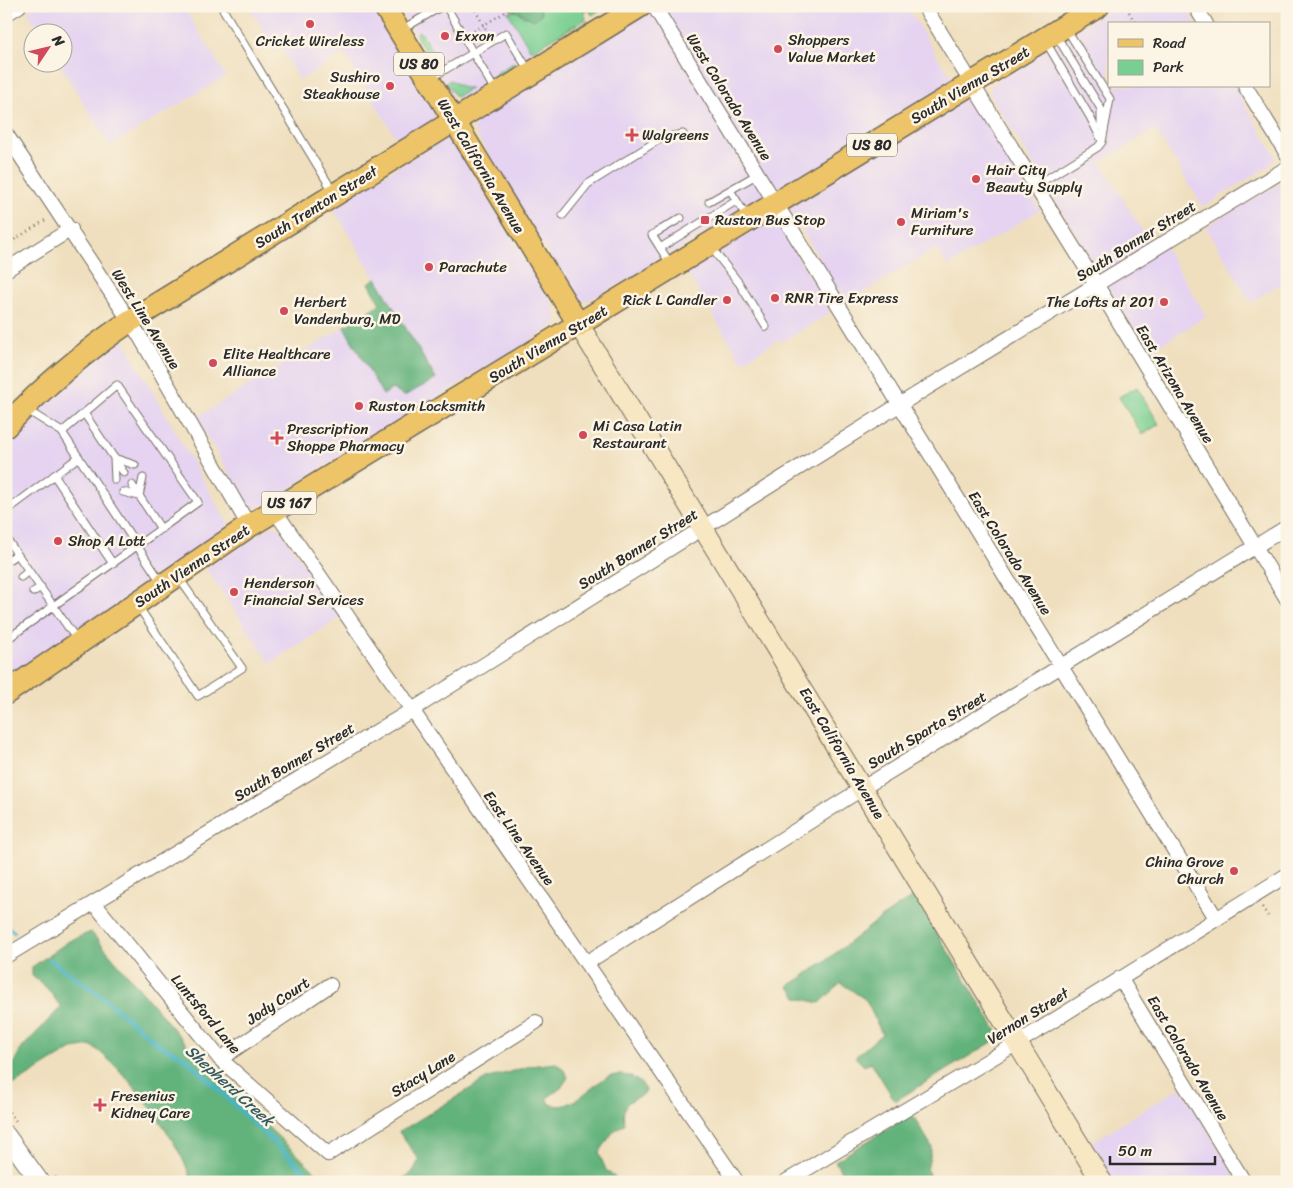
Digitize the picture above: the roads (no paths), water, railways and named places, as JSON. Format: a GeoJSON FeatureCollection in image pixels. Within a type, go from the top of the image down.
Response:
{"type":"FeatureCollection","features":[{"type":"Feature","properties":{"kind":"highway","name":"South Trenton Street"},"geometry":{"type":"LineString","coordinates":[[6,426],[63,370],[130,321],[640,6]]}},
{"type":"Feature","properties":{"kind":"highway","name":"South Vienna Street"},"geometry":{"type":"LineString","coordinates":[[6,693],[249,526],[777,205],[1098,6]]}},
{"type":"Feature","properties":{"kind":"main road","name":"West California Avenue"},"geometry":{"type":"LineString","coordinates":[[384,6],[580,325]]}},
{"type":"Feature","properties":{"kind":"main road","name":"East California Avenue"},"geometry":{"type":"LineString","coordinates":[[580,325],[1102,1182]]}},
{"type":"Feature","properties":{"kind":"street"},"geometry":{"type":"LineString","coordinates":[[6,14],[19,6]]}},
{"type":"Feature","properties":{"kind":"street","name":"West Colorado Avenue"},"geometry":{"type":"LineString","coordinates":[[654,6],[777,205]]}},
{"type":"Feature","properties":{"kind":"street","name":"East Arizona Avenue"},"geometry":{"type":"LineString","coordinates":[[924,6],[1096,284],[1287,599]]}},
{"type":"Feature","properties":{"kind":"street"},"geometry":{"type":"LineString","coordinates":[[1195,6],[1205,22]]}},
{"type":"Feature","properties":{"kind":"street"},"geometry":{"type":"LineString","coordinates":[[1246,88],[1287,154]]}},
{"type":"Feature","properties":{"kind":"street","name":"West Line Avenue"},"geometry":{"type":"LineString","coordinates":[[6,134],[130,321],[249,526]]}},
{"type":"Feature","properties":{"kind":"street","name":"South Bonner Street"},"geometry":{"type":"LineString","coordinates":[[6,956],[412,710],[899,406],[1287,168]]}},
{"type":"Feature","properties":{"kind":"street","name":"East Colorado Avenue"},"geometry":{"type":"LineString","coordinates":[[777,205],[1216,918]]}},
{"type":"Feature","properties":{"kind":"street"},"geometry":{"type":"LineString","coordinates":[[6,270],[70,229]]}},
{"type":"Feature","properties":{"kind":"street","name":"East Line Avenue"},"geometry":{"type":"LineString","coordinates":[[275,511],[737,1182]]}},
{"type":"Feature","properties":{"kind":"street","name":"South Sparta Street"},"geometry":{"type":"LineString","coordinates":[[586,963],[863,788],[1287,527]]}},
{"type":"Feature","properties":{"kind":"street","name":"Vernon Street"},"geometry":{"type":"LineString","coordinates":[[785,1182],[1018,1042],[1287,875]]}},
{"type":"Feature","properties":{"kind":"street","name":"Luntsford Lane"},"geometry":{"type":"LineString","coordinates":[[94,902],[220,1060],[328,1154]]}},
{"type":"Feature","properties":{"kind":"street","name":"East Colorado Avenue"},"geometry":{"type":"LineString","coordinates":[[1120,978],[1244,1182]]}},
{"type":"Feature","properties":{"kind":"street","name":"Jody Court"},"geometry":{"type":"LineString","coordinates":[[220,1060],[330,986]]}},
{"type":"Feature","properties":{"kind":"street","name":"Stacy Lane"},"geometry":{"type":"LineString","coordinates":[[328,1154],[536,1022]]}},
{"type":"Feature","properties":{"kind":"street"},"geometry":{"type":"LineString","coordinates":[[6,1135],[40,1182]]}},
{"type":"Feature","properties":{"kind":"lane"},"geometry":{"type":"LineString","coordinates":[[221,6],[335,195]]}},
{"type":"Feature","properties":{"kind":"lane"},"geometry":{"type":"LineString","coordinates":[[399,31],[442,6]]}},
{"type":"Feature","properties":{"kind":"lane"},"geometry":{"type":"LineString","coordinates":[[446,6],[497,95]]}},
{"type":"Feature","properties":{"kind":"lane"},"geometry":{"type":"LineString","coordinates":[[429,79],[506,33],[531,74]]}},
{"type":"Feature","properties":{"kind":"lane"},"geometry":{"type":"LineString","coordinates":[[1055,33],[1102,142]]}},
{"type":"Feature","properties":{"kind":"lane"},"geometry":{"type":"LineString","coordinates":[[1055,33],[1101,109],[1102,142]]}},
{"type":"Feature","properties":{"kind":"lane"},"geometry":{"type":"LineString","coordinates":[[1035,186],[1098,147],[1102,142],[1110,99],[1055,33]]}},
{"type":"Feature","properties":{"kind":"lane"},"geometry":{"type":"LineString","coordinates":[[563,215],[588,184],[660,139],[683,134]]}},
{"type":"Feature","properties":{"kind":"lane"},"geometry":{"type":"LineString","coordinates":[[708,202],[758,174]]}},
{"type":"Feature","properties":{"kind":"lane"},"geometry":{"type":"LineString","coordinates":[[730,190],[749,221]]}},
{"type":"Feature","properties":{"kind":"lane"},"geometry":{"type":"LineString","coordinates":[[660,248],[736,200]]}},
{"type":"Feature","properties":{"kind":"lane"},"geometry":{"type":"LineString","coordinates":[[672,268],[652,235],[682,218]]}},
{"type":"Feature","properties":{"kind":"lane"},"geometry":{"type":"LineString","coordinates":[[710,246],[739,283],[766,326]]}},
{"type":"Feature","properties":{"kind":"lane"},"geometry":{"type":"LineString","coordinates":[[6,640],[198,502],[117,385],[62,432]]}},
{"type":"Feature","properties":{"kind":"lane"},"geometry":{"type":"LineString","coordinates":[[23,408],[62,432],[138,546],[170,580],[242,668],[198,696],[136,604]]}},
{"type":"Feature","properties":{"kind":"lane"},"geometry":{"type":"LineString","coordinates":[[84,413],[124,473]]}},
{"type":"Feature","properties":{"kind":"lane"},"geometry":{"type":"LineString","coordinates":[[6,510],[79,456]]}},
{"type":"Feature","properties":{"kind":"lane"},"geometry":{"type":"LineString","coordinates":[[114,458],[135,465]]}},
{"type":"Feature","properties":{"kind":"lane"},"geometry":{"type":"LineString","coordinates":[[114,458],[115,480]]}},
{"type":"Feature","properties":{"kind":"lane"},"geometry":{"type":"LineString","coordinates":[[54,475],[113,564]]}},
{"type":"Feature","properties":{"kind":"lane"},"geometry":{"type":"LineString","coordinates":[[140,496],[144,478]]}},
{"type":"Feature","properties":{"kind":"lane"},"geometry":{"type":"LineString","coordinates":[[132,485],[161,529]]}},
{"type":"Feature","properties":{"kind":"lane"},"geometry":{"type":"LineString","coordinates":[[123,492],[140,496]]}},
{"type":"Feature","properties":{"kind":"lane"},"geometry":{"type":"LineString","coordinates":[[6,538],[79,643]]}},
{"type":"Feature","properties":{"kind":"lane"},"geometry":{"type":"LineString","coordinates":[[10,559],[17,554]]}},
{"type":"Feature","properties":{"kind":"lane"},"geometry":{"type":"LineString","coordinates":[[21,577],[29,571]]}},
{"type":"Feature","properties":{"kind":"lane"},"geometry":{"type":"LineString","coordinates":[[33,592],[41,587]]}},
{"type":"Feature","properties":{"kind":"waterway","name":"Shepherd Creek"},"geometry":{"type":"LineString","coordinates":[[6,926],[14,932]]}},
{"type":"Feature","properties":{"kind":"waterway","name":"Shepherd Creek"},"geometry":{"type":"LineString","coordinates":[[50,960],[101,996],[159,1045],[184,1057],[316,1182]]}},
{"type":"Feature","properties":{"kind":"place","name":"Cricket Wireless"},"geometry":{"type":"Point","coordinates":[310,24]}},
{"type":"Feature","properties":{"kind":"place","name":"Exxon"},"geometry":{"type":"Point","coordinates":[445,36]}},
{"type":"Feature","properties":{"kind":"place","name":"Shoppers Value Market"},"geometry":{"type":"Point","coordinates":[778,49]}},
{"type":"Feature","properties":{"kind":"place","name":"Sushiro Steakhouse"},"geometry":{"type":"Point","coordinates":[390,86]}},
{"type":"Feature","properties":{"kind":"place","name":"Walgreens"},"geometry":{"type":"Point","coordinates":[632,135]}},
{"type":"Feature","properties":{"kind":"place","name":"Hair City Beauty Supply"},"geometry":{"type":"Point","coordinates":[976,179]}},
{"type":"Feature","properties":{"kind":"place","name":"Ruston Bus Stop"},"geometry":{"type":"Point","coordinates":[705,220]}},
{"type":"Feature","properties":{"kind":"place","name":"Miriam's Furniture"},"geometry":{"type":"Point","coordinates":[901,222]}},
{"type":"Feature","properties":{"kind":"place","name":"Parachute"},"geometry":{"type":"Point","coordinates":[429,267]}},
{"type":"Feature","properties":{"kind":"place","name":"RNR Tire Express"},"geometry":{"type":"Point","coordinates":[775,298]}},
{"type":"Feature","properties":{"kind":"place","name":"Rick L Candler"},"geometry":{"type":"Point","coordinates":[727,300]}},
{"type":"Feature","properties":{"kind":"place","name":"The Lofts at 201"},"geometry":{"type":"Point","coordinates":[1164,302]}},
{"type":"Feature","properties":{"kind":"place","name":"Herbert Vandenburg, MD"},"geometry":{"type":"Point","coordinates":[284,311]}},
{"type":"Feature","properties":{"kind":"place","name":"Elite Healthcare Alliance"},"geometry":{"type":"Point","coordinates":[213,363]}},
{"type":"Feature","properties":{"kind":"place","name":"Ruston Locksmith"},"geometry":{"type":"Point","coordinates":[359,406]}},
{"type":"Feature","properties":{"kind":"place","name":"Mi Casa Latin Restaurant"},"geometry":{"type":"Point","coordinates":[583,435]}},
{"type":"Feature","properties":{"kind":"place","name":"Prescription Shoppe Pharmacy"},"geometry":{"type":"Point","coordinates":[277,438]}},
{"type":"Feature","properties":{"kind":"place","name":"Shop A Lott"},"geometry":{"type":"Point","coordinates":[58,541]}},
{"type":"Feature","properties":{"kind":"place","name":"Henderson Financial Services"},"geometry":{"type":"Point","coordinates":[234,592]}},
{"type":"Feature","properties":{"kind":"place","name":"China Grove Church"},"geometry":{"type":"Point","coordinates":[1234,871]}},
{"type":"Feature","properties":{"kind":"place","name":"Fresenius Kidney Care"},"geometry":{"type":"Point","coordinates":[100,1105]}}]}
